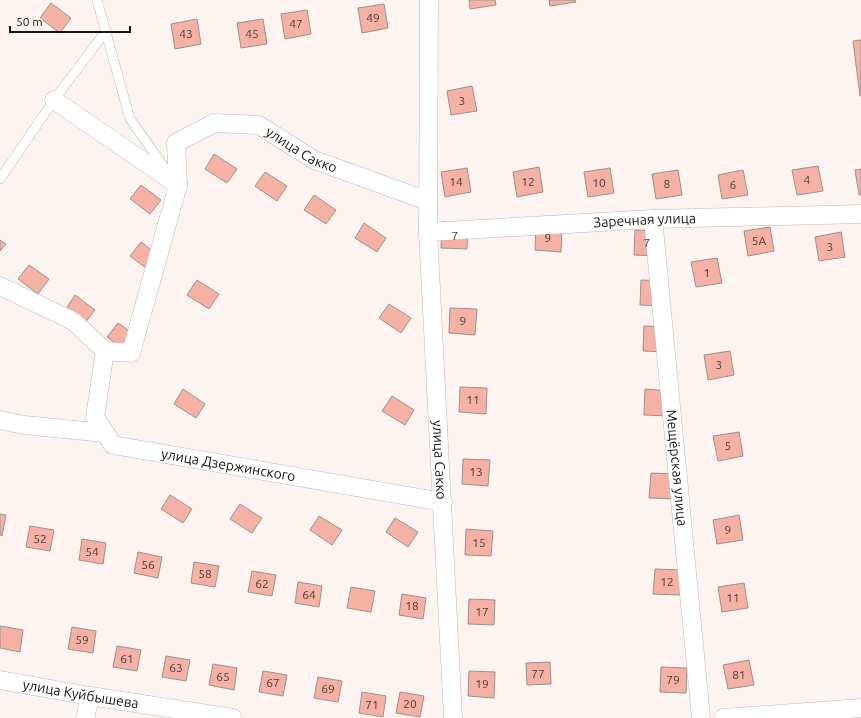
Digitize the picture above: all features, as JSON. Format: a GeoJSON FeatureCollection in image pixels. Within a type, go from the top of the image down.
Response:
{"type":"FeatureCollection","features":[{"type":"Feature","properties":{"kind":"street","name":"улица Сакко"},"geometry":{"type":"LineString","coordinates":[[429,0],[428,232],[453,718]]}},
{"type":"Feature","properties":{"kind":"street"},"geometry":{"type":"LineString","coordinates":[[0,286],[73,321],[105,351],[131,353],[178,185],[54,100]]}},
{"type":"Feature","properties":{"kind":"street","name":"улица Сакко"},"geometry":{"type":"LineString","coordinates":[[178,185],[176,143],[214,122],[259,126],[314,160],[428,201]]}},
{"type":"Feature","properties":{"kind":"street","name":"Заречная улица"},"geometry":{"type":"LineString","coordinates":[[428,232],[653,219],[861,214]]}},
{"type":"Feature","properties":{"kind":"street","name":"Мещёрская улица"},"geometry":{"type":"LineString","coordinates":[[653,219],[701,718]]}},
{"type":"Feature","properties":{"kind":"street","name":"улица Дзержинского"},"geometry":{"type":"LineString","coordinates":[[105,351],[95,417],[113,445],[443,502]]}},
{"type":"Feature","properties":{"kind":"street"},"geometry":{"type":"LineString","coordinates":[[0,420],[24,425],[105,433]]}},
{"type":"Feature","properties":{"kind":"street","name":"улица Куйбышева"},"geometry":{"type":"LineString","coordinates":[[0,680],[90,696],[233,718]]}},
{"type":"Feature","properties":{"kind":"street"},"geometry":{"type":"LineString","coordinates":[[85,718],[90,696]]}},
{"type":"Feature","properties":{"kind":"street"},"geometry":{"type":"LineString","coordinates":[[723,718],[861,708]]}},
{"type":"Feature","properties":{"kind":"lane"},"geometry":{"type":"LineString","coordinates":[[97,0],[130,119],[178,185]]}},
{"type":"Feature","properties":{"kind":"lane"},"geometry":{"type":"LineString","coordinates":[[0,179],[54,100],[106,31]]}},
{"type":"Feature","properties":{"kind":"building"},"geometry":{"type":"Polygon","coordinates":[[[469,0],[495,0],[496,5],[470,9],[469,0]]]}},
{"type":"Feature","properties":{"kind":"building"},"geometry":{"type":"Polygon","coordinates":[[[549,0],[575,0],[576,2],[550,6],[549,0]]]}},
{"type":"Feature","properties":{"kind":"building"},"geometry":{"type":"Polygon","coordinates":[[[51,3],[71,18],[60,33],[40,18],[51,3]]]}},
{"type":"Feature","properties":{"kind":"building"},"geometry":{"type":"Polygon","coordinates":[[[384,4],[388,28],[362,33],[358,8],[384,4]]]}},
{"type":"Feature","properties":{"kind":"building"},"geometry":{"type":"Polygon","coordinates":[[[307,10],[311,34],[285,39],[281,14],[307,10]]]}},
{"type":"Feature","properties":{"kind":"building"},"geometry":{"type":"Polygon","coordinates":[[[197,19],[201,44],[175,49],[171,24],[197,19]]]}},
{"type":"Feature","properties":{"kind":"building"},"geometry":{"type":"Polygon","coordinates":[[[263,19],[267,44],[241,48],[237,23],[263,19]]]}},
{"type":"Feature","properties":{"kind":"building"},"geometry":{"type":"Polygon","coordinates":[[[861,40],[861,96],[860,96],[853,41],[861,40]]]}},
{"type":"Feature","properties":{"kind":"building"},"geometry":{"type":"Polygon","coordinates":[[[472,86],[477,111],[451,115],[447,91],[472,86]]]}},
{"type":"Feature","properties":{"kind":"building"},"geometry":{"type":"Polygon","coordinates":[[[214,154],[237,169],[227,183],[205,169],[214,154]]]}},
{"type":"Feature","properties":{"kind":"building"},"geometry":{"type":"Polygon","coordinates":[[[818,166],[823,191],[797,195],[792,170],[818,166]]]}},
{"type":"Feature","properties":{"kind":"building"},"geometry":{"type":"Polygon","coordinates":[[[539,167],[543,192],[517,197],[513,172],[539,167]]]}},
{"type":"Feature","properties":{"kind":"building"},"geometry":{"type":"Polygon","coordinates":[[[467,168],[471,192],[445,197],[441,172],[467,168]]]}},
{"type":"Feature","properties":{"kind":"building"},"geometry":{"type":"Polygon","coordinates":[[[610,168],[614,193],[588,197],[584,172],[610,168]]]}},
{"type":"Feature","properties":{"kind":"building"},"geometry":{"type":"Polygon","coordinates":[[[861,169],[861,195],[859,195],[855,170],[861,169]]]}},
{"type":"Feature","properties":{"kind":"building"},"geometry":{"type":"Polygon","coordinates":[[[678,170],[682,195],[656,199],[652,174],[678,170]]]}},
{"type":"Feature","properties":{"kind":"building"},"geometry":{"type":"Polygon","coordinates":[[[743,170],[748,195],[722,199],[718,175],[743,170]]]}},
{"type":"Feature","properties":{"kind":"building"},"geometry":{"type":"Polygon","coordinates":[[[265,172],[287,186],[277,201],[255,186],[265,172]]]}},
{"type":"Feature","properties":{"kind":"building"},"geometry":{"type":"Polygon","coordinates":[[[141,185],[161,200],[150,214],[130,199],[141,185]]]}},
{"type":"Feature","properties":{"kind":"building"},"geometry":{"type":"Polygon","coordinates":[[[314,195],[336,210],[326,224],[304,210],[314,195]]]}},
{"type":"Feature","properties":{"kind":"building"},"geometry":{"type":"Polygon","coordinates":[[[442,222],[468,224],[467,249],[441,248],[442,222]]]}},
{"type":"Feature","properties":{"kind":"building"},"geometry":{"type":"Polygon","coordinates":[[[364,223],[386,238],[377,252],[355,238],[364,223]]]}},
{"type":"Feature","properties":{"kind":"building"},"geometry":{"type":"Polygon","coordinates":[[[536,225],[562,226],[561,252],[535,250],[536,225]]]}},
{"type":"Feature","properties":{"kind":"building"},"geometry":{"type":"Polygon","coordinates":[[[770,227],[774,251],[748,256],[744,231],[770,227]]]}},
{"type":"Feature","properties":{"kind":"building"},"geometry":{"type":"Polygon","coordinates":[[[635,230],[661,231],[660,256],[634,255],[635,230]]]}},
{"type":"Feature","properties":{"kind":"building"},"geometry":{"type":"Polygon","coordinates":[[[841,232],[845,257],[819,261],[815,237],[841,232]]]}},
{"type":"Feature","properties":{"kind":"building"},"geometry":{"type":"Polygon","coordinates":[[[0,240],[6,244],[0,251],[0,240]]]}},
{"type":"Feature","properties":{"kind":"building"},"geometry":{"type":"Polygon","coordinates":[[[141,242],[161,257],[150,271],[130,256],[141,242]]]}},
{"type":"Feature","properties":{"kind":"building"},"geometry":{"type":"Polygon","coordinates":[[[717,258],[722,283],[696,287],[691,262],[717,258]]]}},
{"type":"Feature","properties":{"kind":"building"},"geometry":{"type":"Polygon","coordinates":[[[29,265],[49,279],[38,294],[18,279],[29,265]]]}},
{"type":"Feature","properties":{"kind":"building"},"geometry":{"type":"Polygon","coordinates":[[[197,280],[219,294],[209,309],[187,295],[197,280]]]}},
{"type":"Feature","properties":{"kind":"building"},"geometry":{"type":"Polygon","coordinates":[[[641,280],[667,281],[666,306],[640,305],[641,280]]]}},
{"type":"Feature","properties":{"kind":"building"},"geometry":{"type":"Polygon","coordinates":[[[75,295],[95,310],[84,324],[65,310],[75,295]]]}},
{"type":"Feature","properties":{"kind":"building"},"geometry":{"type":"Polygon","coordinates":[[[389,304],[411,318],[401,333],[379,318],[389,304]]]}},
{"type":"Feature","properties":{"kind":"building"},"geometry":{"type":"Polygon","coordinates":[[[450,308],[477,309],[475,335],[449,333],[450,308]]]}},
{"type":"Feature","properties":{"kind":"building"},"geometry":{"type":"Polygon","coordinates":[[[118,323],[138,337],[127,352],[107,337],[118,323]]]}},
{"type":"Feature","properties":{"kind":"building"},"geometry":{"type":"Polygon","coordinates":[[[644,326],[671,327],[669,352],[643,351],[644,326]]]}},
{"type":"Feature","properties":{"kind":"building"},"geometry":{"type":"Polygon","coordinates":[[[730,351],[734,375],[708,380],[704,355],[730,351]]]}},
{"type":"Feature","properties":{"kind":"building"},"geometry":{"type":"Polygon","coordinates":[[[460,387],[487,388],[486,414],[459,412],[460,387]]]}},
{"type":"Feature","properties":{"kind":"building"},"geometry":{"type":"Polygon","coordinates":[[[183,389],[205,404],[196,418],[174,404],[183,389]]]}},
{"type":"Feature","properties":{"kind":"building"},"geometry":{"type":"Polygon","coordinates":[[[645,389],[671,391],[670,416],[644,415],[645,389]]]}},
{"type":"Feature","properties":{"kind":"building"},"geometry":{"type":"Polygon","coordinates":[[[392,396],[414,410],[405,425],[382,411],[392,396]]]}},
{"type":"Feature","properties":{"kind":"building"},"geometry":{"type":"Polygon","coordinates":[[[739,432],[743,456],[718,461],[713,436],[739,432]]]}},
{"type":"Feature","properties":{"kind":"building"},"geometry":{"type":"Polygon","coordinates":[[[463,459],[490,460],[488,486],[462,484],[463,459]]]}},
{"type":"Feature","properties":{"kind":"building"},"geometry":{"type":"Polygon","coordinates":[[[651,473],[677,474],[676,499],[649,498],[651,473]]]}},
{"type":"Feature","properties":{"kind":"building"},"geometry":{"type":"Polygon","coordinates":[[[170,495],[192,509],[183,523],[161,509],[170,495]]]}},
{"type":"Feature","properties":{"kind":"building"},"geometry":{"type":"Polygon","coordinates":[[[240,504],[262,518],[252,533],[230,519],[240,504]]]}},
{"type":"Feature","properties":{"kind":"building"},"geometry":{"type":"Polygon","coordinates":[[[0,514],[6,515],[2,536],[0,535],[0,514]]]}},
{"type":"Feature","properties":{"kind":"building"},"geometry":{"type":"Polygon","coordinates":[[[739,515],[743,540],[717,544],[713,520],[739,515]]]}},
{"type":"Feature","properties":{"kind":"building"},"geometry":{"type":"Polygon","coordinates":[[[319,516],[342,530],[332,545],[310,530],[319,516]]]}},
{"type":"Feature","properties":{"kind":"building"},"geometry":{"type":"Polygon","coordinates":[[[395,518],[418,532],[408,547],[386,532],[395,518]]]}},
{"type":"Feature","properties":{"kind":"building"},"geometry":{"type":"Polygon","coordinates":[[[30,526],[54,530],[50,551],[26,547],[30,526]]]}},
{"type":"Feature","properties":{"kind":"building"},"geometry":{"type":"Polygon","coordinates":[[[466,529],[493,531],[491,556],[465,555],[466,529]]]}},
{"type":"Feature","properties":{"kind":"building"},"geometry":{"type":"Polygon","coordinates":[[[82,539],[106,543],[103,564],[79,560],[82,539]]]}},
{"type":"Feature","properties":{"kind":"building"},"geometry":{"type":"Polygon","coordinates":[[[138,552],[162,557],[158,578],[134,573],[138,552]]]}},
{"type":"Feature","properties":{"kind":"building"},"geometry":{"type":"Polygon","coordinates":[[[194,562],[219,566],[215,587],[191,583],[194,562]]]}},
{"type":"Feature","properties":{"kind":"building"},"geometry":{"type":"Polygon","coordinates":[[[655,569],[681,570],[680,595],[653,594],[655,569]]]}},
{"type":"Feature","properties":{"kind":"building"},"geometry":{"type":"Polygon","coordinates":[[[252,571],[276,575],[272,596],[248,592],[252,571]]]}},
{"type":"Feature","properties":{"kind":"building"},"geometry":{"type":"Polygon","coordinates":[[[298,582],[322,586],[319,607],[295,603],[298,582]]]}},
{"type":"Feature","properties":{"kind":"building"},"geometry":{"type":"Polygon","coordinates":[[[744,583],[748,608],[722,612],[718,587],[744,583]]]}},
{"type":"Feature","properties":{"kind":"building"},"geometry":{"type":"Polygon","coordinates":[[[351,587],[375,591],[371,612],[347,608],[351,587]]]}},
{"type":"Feature","properties":{"kind":"building"},"geometry":{"type":"Polygon","coordinates":[[[402,594],[426,598],[423,619],[399,615],[402,594]]]}},
{"type":"Feature","properties":{"kind":"building"},"geometry":{"type":"Polygon","coordinates":[[[469,599],[495,600],[494,625],[468,624],[469,599]]]}},
{"type":"Feature","properties":{"kind":"building"},"geometry":{"type":"Polygon","coordinates":[[[0,626],[23,630],[20,652],[0,648],[0,626]]]}},
{"type":"Feature","properties":{"kind":"building"},"geometry":{"type":"Polygon","coordinates":[[[72,627],[96,631],[93,653],[68,649],[72,627]]]}},
{"type":"Feature","properties":{"kind":"building"},"geometry":{"type":"Polygon","coordinates":[[[117,646],[141,650],[137,671],[113,667],[117,646]]]}},
{"type":"Feature","properties":{"kind":"building"},"geometry":{"type":"Polygon","coordinates":[[[166,656],[190,660],[186,681],[162,677],[166,656]]]}},
{"type":"Feature","properties":{"kind":"building"},"geometry":{"type":"Polygon","coordinates":[[[749,660],[754,685],[728,689],[723,665],[749,660]]]}},
{"type":"Feature","properties":{"kind":"building"},"geometry":{"type":"Polygon","coordinates":[[[550,662],[551,684],[527,685],[526,663],[550,662]]]}},
{"type":"Feature","properties":{"kind":"building"},"geometry":{"type":"Polygon","coordinates":[[[213,664],[237,668],[234,690],[209,685],[213,664]]]}},
{"type":"Feature","properties":{"kind":"building"},"geometry":{"type":"Polygon","coordinates":[[[661,667],[687,668],[686,693],[660,692],[661,667]]]}},
{"type":"Feature","properties":{"kind":"building"},"geometry":{"type":"Polygon","coordinates":[[[263,671],[287,675],[283,696],[259,692],[263,671]]]}},
{"type":"Feature","properties":{"kind":"building"},"geometry":{"type":"Polygon","coordinates":[[[469,671],[495,672],[494,698],[468,696],[469,671]]]}},
{"type":"Feature","properties":{"kind":"building"},"geometry":{"type":"Polygon","coordinates":[[[318,677],[342,681],[338,702],[314,698],[318,677]]]}},
{"type":"Feature","properties":{"kind":"building"},"geometry":{"type":"Polygon","coordinates":[[[362,692],[386,696],[383,717],[359,713],[362,692]]]}},
{"type":"Feature","properties":{"kind":"building"},"geometry":{"type":"Polygon","coordinates":[[[400,692],[424,696],[420,717],[396,713],[400,692]]]}}]}
